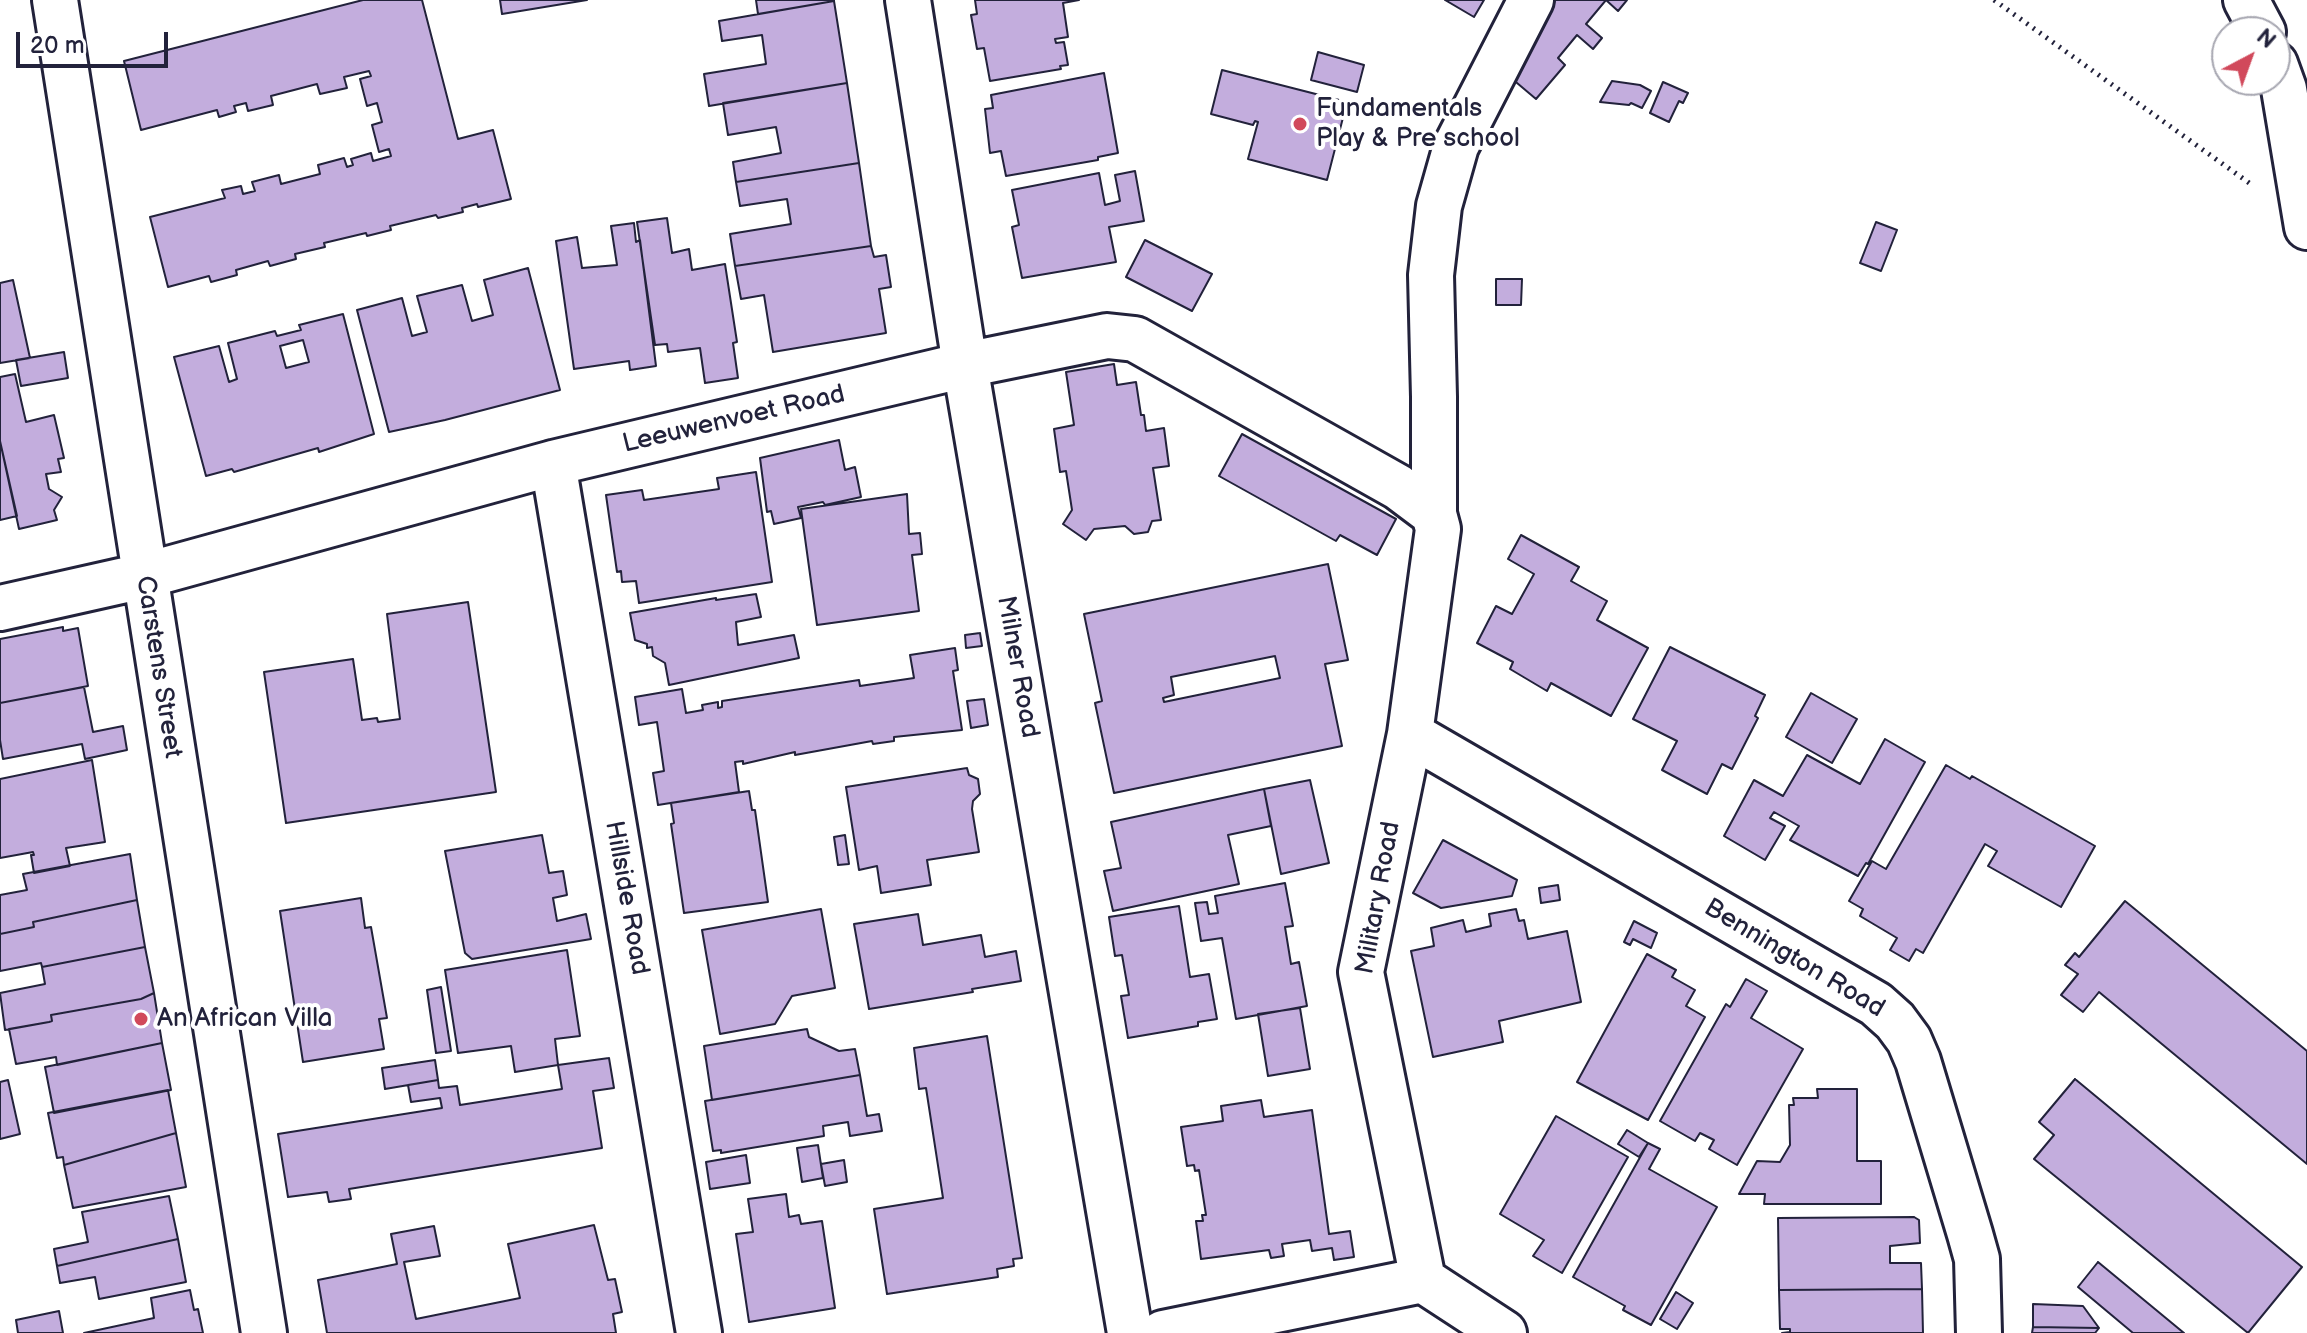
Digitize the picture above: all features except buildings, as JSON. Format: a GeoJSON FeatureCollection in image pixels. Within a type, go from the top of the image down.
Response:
{"type":"FeatureCollection","features":[{"type":"Feature","properties":{"kind":"street","name":"Carstens Street"},"geometry":{"type":"LineString","coordinates":[[55,0],[264,1333]]}},
{"type":"Feature","properties":{"kind":"street","name":"Milner Road"},"geometry":{"type":"LineString","coordinates":[[908,0],[965,365],[1130,1333]]}},
{"type":"Feature","properties":{"kind":"street","name":"Military Road"},"geometry":{"type":"LineString","coordinates":[[1423,1280],[1361,972],[1410,734],[1438,529],[1434,514],[1431,275],[1439,206],[1456,146],[1531,0]]}},
{"type":"Feature","properties":{"kind":"street"},"geometry":{"type":"LineString","coordinates":[[2285,96],[2306,225]]}},
{"type":"Feature","properties":{"kind":"street","name":"Leeuwenvoet Road"},"geometry":{"type":"LineString","coordinates":[[0,608],[143,576],[553,463],[965,365],[1107,336],[1135,339],[1398,487],[1434,514]]}},
{"type":"Feature","properties":{"kind":"street","name":"Hillside Road"},"geometry":{"type":"LineString","coordinates":[[553,463],[699,1333]]}},
{"type":"Feature","properties":{"kind":"street","name":"Bennington Road"},"geometry":{"type":"LineString","coordinates":[[1410,734],[1876,1004],[1895,1021],[1909,1040],[1918,1061],[1977,1259],[1979,1333]]}},
{"type":"Feature","properties":{"kind":"street"},"geometry":{"type":"LineString","coordinates":[[1163,1333],[1423,1280],[1504,1333]]}},
{"type":"Feature","properties":{"kind":"path"},"geometry":{"type":"LineString","coordinates":[[1994,0],[2306,225]]}},
{"type":"Feature","properties":{"kind":"place","name":"Fundamentals Play & Pre school"},"geometry":{"type":"Point","coordinates":[1300,124]}},
{"type":"Feature","properties":{"kind":"place","name":"An African Villa"},"geometry":{"type":"Point","coordinates":[141,1019]}}]}
